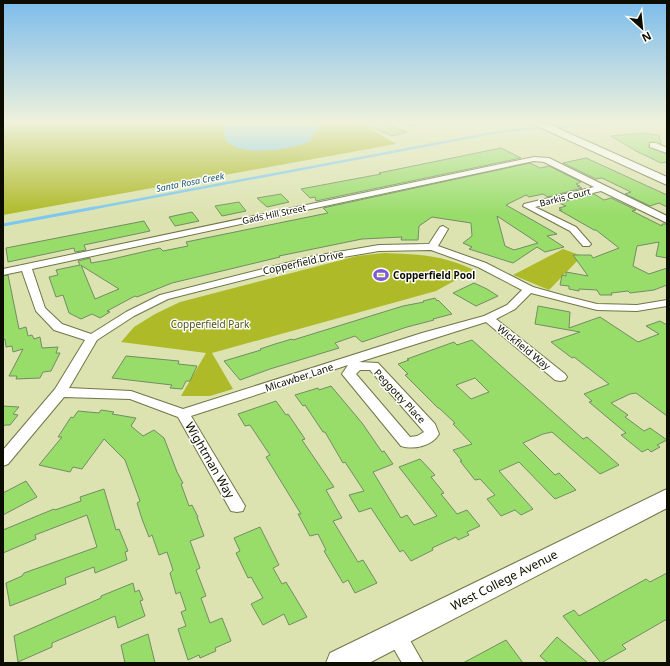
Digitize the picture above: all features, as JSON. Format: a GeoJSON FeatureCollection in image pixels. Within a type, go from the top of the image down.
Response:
{"type":"FeatureCollection","features":[{"type":"Feature","properties":{"kind":"main road"},"geometry":{"type":"LineString","coordinates":[[605,153],[667,181]]}},
{"type":"Feature","properties":{"kind":"main road"},"geometry":{"type":"LineString","coordinates":[[618,153],[667,174]]}},
{"type":"Feature","properties":{"kind":"main road","name":"West College Avenue"},"geometry":{"type":"LineString","coordinates":[[340,663],[667,498]]}},
{"type":"Feature","properties":{"kind":"street","name":"Gads Hill Street"},"geometry":{"type":"LineString","coordinates":[[3,272],[534,159],[546,160],[602,188]]}},
{"type":"Feature","properties":{"kind":"street"},"geometry":{"type":"LineString","coordinates":[[602,188],[667,220]]}},
{"type":"Feature","properties":{"kind":"street","name":"Barkis Court"},"geometry":{"type":"LineString","coordinates":[[586,244],[573,229],[527,206],[602,188]]}},
{"type":"Feature","properties":{"kind":"street"},"geometry":{"type":"LineString","coordinates":[[432,247],[443,229]]}},
{"type":"Feature","properties":{"kind":"street","name":"Copperfield Drive"},"geometry":{"type":"LineString","coordinates":[[3,460],[60,392],[92,338],[130,314],[164,296],[314,259],[379,248],[432,247],[482,264],[529,289],[562,299],[597,307],[637,308],[666,304]]}},
{"type":"Feature","properties":{"kind":"street"},"geometry":{"type":"LineString","coordinates":[[26,268],[40,309],[58,327],[92,338]]}},
{"type":"Feature","properties":{"kind":"street","name":"Micawber Lane"},"geometry":{"type":"LineString","coordinates":[[183,414],[353,363],[488,318],[511,307],[529,289]]}},
{"type":"Feature","properties":{"kind":"street","name":"Wickfield Way"},"geometry":{"type":"LineString","coordinates":[[488,318],[560,377]]}},
{"type":"Feature","properties":{"kind":"street","name":"Peggotty Place"},"geometry":{"type":"LineString","coordinates":[[353,363],[373,366],[430,428],[432,434],[427,439],[416,443],[406,442],[350,374],[353,363]]}},
{"type":"Feature","properties":{"kind":"street"},"geometry":{"type":"LineString","coordinates":[[60,392],[131,395],[183,414]]}},
{"type":"Feature","properties":{"kind":"street","name":"Wightman Way"},"geometry":{"type":"LineString","coordinates":[[183,414],[237,506]]}},
{"type":"Feature","properties":{"kind":"street"},"geometry":{"type":"LineString","coordinates":[[396,635],[413,663]]}},
{"type":"Feature","properties":{"kind":"green space"},"geometry":{"type":"Polygon","coordinates":[[[3,153],[346,153],[3,215],[3,153]]]}},
{"type":"Feature","properties":{"kind":"green space"},"geometry":{"type":"Polygon","coordinates":[[[563,249],[582,256],[549,290],[513,275],[563,249]]]}},
{"type":"Feature","properties":{"kind":"green space","name":"Copperfield Park"},"geometry":{"type":"Polygon","coordinates":[[[384,253],[441,258],[474,270],[436,291],[212,353],[233,389],[210,396],[181,396],[206,353],[121,342],[134,327],[155,314],[180,302],[357,256],[384,253]]]}},
{"type":"Feature","properties":{"kind":"building"},"geometry":{"type":"Polygon","coordinates":[[[476,153],[511,153],[521,158],[316,201],[315,197],[310,198],[301,189],[381,174],[379,173],[476,153]]]}},
{"type":"Feature","properties":{"kind":"building"},"geometry":{"type":"Polygon","coordinates":[[[640,153],[667,154],[667,162],[661,163],[640,153]]]}},
{"type":"Feature","properties":{"kind":"building"},"geometry":{"type":"Polygon","coordinates":[[[586,158],[667,195],[667,207],[659,203],[650,206],[625,194],[631,192],[602,178],[596,179],[563,163],[586,158]]]}},
{"type":"Feature","properties":{"kind":"building"},"geometry":{"type":"Polygon","coordinates":[[[530,163],[540,168],[549,166],[581,182],[576,184],[582,188],[548,197],[543,194],[529,197],[526,195],[506,205],[557,234],[547,236],[564,247],[545,252],[537,247],[513,263],[469,249],[472,247],[463,243],[472,236],[471,223],[432,217],[419,226],[418,240],[401,240],[402,237],[362,239],[279,256],[280,257],[172,283],[137,297],[135,296],[107,311],[110,312],[100,318],[92,314],[81,319],[69,313],[63,295],[56,297],[49,277],[58,275],[56,270],[80,265],[78,261],[90,258],[91,263],[160,248],[163,251],[188,246],[186,242],[328,213],[323,208],[530,163]],[[497,216],[505,246],[514,250],[538,243],[497,216]],[[81,265],[95,299],[119,289],[82,266],[81,265]]]}},
{"type":"Feature","properties":{"kind":"building"},"geometry":{"type":"Polygon","coordinates":[[[281,194],[289,202],[267,207],[257,198],[281,194]]]}},
{"type":"Feature","properties":{"kind":"building"},"geometry":{"type":"Polygon","coordinates":[[[594,194],[604,200],[611,198],[636,210],[632,211],[662,226],[662,224],[667,224],[667,258],[656,256],[659,242],[637,246],[633,266],[649,274],[667,268],[667,285],[654,290],[630,293],[628,291],[611,293],[612,295],[600,295],[597,290],[579,289],[579,291],[569,289],[569,286],[560,285],[562,275],[566,276],[566,272],[588,276],[573,255],[591,255],[593,258],[619,248],[596,230],[559,210],[562,210],[559,208],[566,206],[559,203],[594,194]]]}},
{"type":"Feature","properties":{"kind":"building"},"geometry":{"type":"Polygon","coordinates":[[[239,202],[246,211],[222,216],[215,206],[239,202]]]}},
{"type":"Feature","properties":{"kind":"building"},"geometry":{"type":"Polygon","coordinates":[[[192,212],[199,221],[175,226],[169,217],[192,212]]]}},
{"type":"Feature","properties":{"kind":"building"},"geometry":{"type":"Polygon","coordinates":[[[144,221],[150,231],[84,245],[86,250],[75,252],[74,248],[8,262],[6,248],[144,221]]]}},
{"type":"Feature","properties":{"kind":"building"},"geometry":{"type":"Polygon","coordinates":[[[8,275],[19,329],[26,327],[28,336],[32,335],[34,339],[40,337],[42,348],[58,347],[56,353],[60,353],[51,371],[43,372],[40,378],[16,379],[17,376],[9,376],[23,349],[13,352],[12,346],[6,347],[5,339],[3,340],[3,276],[8,275]]]}},
{"type":"Feature","properties":{"kind":"building"},"geometry":{"type":"Polygon","coordinates":[[[474,283],[498,296],[476,306],[453,293],[474,283]]]}},
{"type":"Feature","properties":{"kind":"building"},"geometry":{"type":"Polygon","coordinates":[[[435,298],[452,314],[362,342],[355,336],[335,343],[339,348],[270,369],[240,380],[224,361],[261,350],[260,349],[275,344],[435,298]]]}},
{"type":"Feature","properties":{"kind":"building"},"geometry":{"type":"Polygon","coordinates":[[[538,306],[570,312],[569,328],[600,317],[638,342],[659,334],[646,326],[660,321],[667,325],[667,416],[636,393],[630,394],[611,403],[628,415],[625,417],[644,431],[650,428],[667,440],[657,445],[660,447],[651,452],[648,449],[642,452],[621,435],[626,433],[589,402],[592,401],[584,394],[609,384],[574,357],[572,358],[551,342],[580,332],[535,324],[538,306]]]}},
{"type":"Feature","properties":{"kind":"building"},"geometry":{"type":"Polygon","coordinates":[[[472,340],[583,439],[587,437],[619,465],[600,474],[552,432],[543,434],[523,443],[555,475],[559,473],[576,490],[555,499],[519,462],[499,471],[533,509],[521,515],[515,510],[501,516],[487,499],[495,495],[480,479],[475,480],[453,450],[472,444],[453,424],[455,423],[405,375],[408,374],[398,364],[409,360],[407,359],[454,342],[457,345],[472,340]],[[475,378],[456,385],[471,399],[489,392],[475,378]]]}},
{"type":"Feature","properties":{"kind":"building"},"geometry":{"type":"Polygon","coordinates":[[[126,356],[179,361],[178,364],[197,366],[190,381],[186,381],[182,389],[170,388],[172,385],[112,378],[126,356]]]}},
{"type":"Feature","properties":{"kind":"building"},"geometry":{"type":"Polygon","coordinates":[[[331,386],[362,423],[382,452],[384,451],[393,464],[373,472],[401,518],[407,515],[414,525],[437,516],[399,467],[420,459],[435,475],[431,477],[444,493],[441,494],[457,514],[467,510],[480,526],[467,532],[469,535],[458,540],[456,537],[432,548],[433,550],[411,561],[403,550],[400,552],[371,508],[359,512],[349,495],[364,491],[345,462],[343,463],[325,432],[323,432],[305,405],[303,406],[295,395],[318,388],[319,390],[331,386]]]}},
{"type":"Feature","properties":{"kind":"building"},"geometry":{"type":"Polygon","coordinates":[[[276,401],[286,415],[288,414],[305,439],[302,440],[334,487],[326,490],[342,518],[333,521],[358,562],[363,560],[377,583],[355,593],[348,580],[343,583],[324,551],[326,550],[318,534],[310,536],[298,514],[301,514],[266,457],[270,455],[250,425],[245,426],[238,414],[276,401]]]}},
{"type":"Feature","properties":{"kind":"building"},"geometry":{"type":"Polygon","coordinates":[[[3,406],[19,407],[13,414],[18,415],[10,425],[5,425],[3,427],[3,406]]]}},
{"type":"Feature","properties":{"kind":"building"},"geometry":{"type":"Polygon","coordinates":[[[101,410],[114,412],[112,414],[136,418],[131,426],[143,436],[154,430],[164,438],[177,472],[183,483],[181,484],[189,506],[192,505],[198,517],[204,536],[190,541],[200,568],[196,570],[206,596],[201,598],[210,623],[222,618],[231,641],[215,648],[216,651],[200,658],[199,655],[188,660],[178,629],[186,626],[181,612],[186,610],[180,592],[176,594],[170,573],[173,570],[167,552],[159,555],[152,535],[149,537],[137,503],[140,501],[125,460],[104,439],[82,469],[73,467],[70,472],[39,465],[62,437],[58,437],[71,417],[73,418],[78,411],[99,413],[101,410]]]}},
{"type":"Feature","properties":{"kind":"building"},"geometry":{"type":"Polygon","coordinates":[[[26,481],[37,497],[3,515],[3,493],[26,481]]]}},
{"type":"Feature","properties":{"kind":"building"},"geometry":{"type":"Polygon","coordinates":[[[104,489],[116,530],[119,529],[128,551],[125,552],[127,560],[95,573],[94,567],[65,578],[66,584],[10,606],[6,583],[22,576],[24,573],[97,547],[87,515],[35,535],[36,539],[3,553],[3,530],[54,509],[55,510],[81,501],[80,497],[104,489]]]}},
{"type":"Feature","properties":{"kind":"building"},"geometry":{"type":"Polygon","coordinates":[[[260,527],[279,565],[273,568],[282,584],[286,582],[307,617],[289,625],[284,614],[263,625],[251,604],[263,598],[251,577],[248,578],[236,553],[240,551],[234,538],[260,527]]]}},
{"type":"Feature","properties":{"kind":"building"},"geometry":{"type":"Polygon","coordinates":[[[667,573],[667,619],[622,645],[626,649],[601,663],[563,616],[574,610],[579,616],[646,579],[650,582],[667,573]]]}},
{"type":"Feature","properties":{"kind":"building"},"geometry":{"type":"Polygon","coordinates":[[[133,583],[135,592],[139,590],[143,600],[140,601],[145,616],[118,628],[115,616],[52,643],[52,647],[18,662],[14,636],[133,583]]]}},
{"type":"Feature","properties":{"kind":"building"},"geometry":{"type":"Polygon","coordinates":[[[148,634],[155,663],[125,663],[121,645],[148,634]]]}},
{"type":"Feature","properties":{"kind":"building"},"geometry":{"type":"Polygon","coordinates":[[[557,637],[588,663],[548,663],[540,656],[557,637]]]}},
{"type":"Feature","properties":{"kind":"building"},"geometry":{"type":"Polygon","coordinates":[[[506,640],[523,663],[463,663],[506,640]]]}},
{"type":"Feature","properties":{"kind":"waterway","name":"Santa Rosa Creek"},"geometry":{"type":"LineString","coordinates":[[89,209],[386,153]]}},
{"type":"Feature","properties":{"kind":"waterway","name":"Santa Rosa Creek"},"geometry":{"type":"LineString","coordinates":[[3,225],[94,208]]}},
{"type":"Feature","properties":{"kind":"place","name":"Copperfield Pool"},"geometry":{"type":"Point","coordinates":[381,275]}}]}
